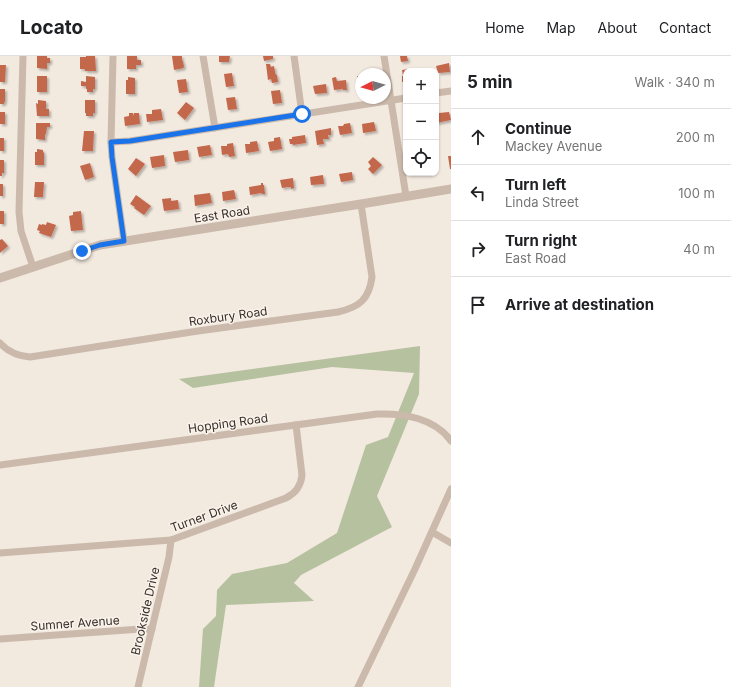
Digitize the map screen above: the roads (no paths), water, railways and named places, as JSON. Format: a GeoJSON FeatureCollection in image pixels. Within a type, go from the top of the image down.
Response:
{"type":"FeatureCollection","features":[{"type":"Feature","properties":{"kind":"street"},"geometry":{"type":"LineString","coordinates":[[23,56],[19,212],[25,243],[34,267]]}},
{"type":"Feature","properties":{"kind":"street"},"geometry":{"type":"LineString","coordinates":[[113,56],[111,142],[124,241]]}},
{"type":"Feature","properties":{"kind":"street"},"geometry":{"type":"LineString","coordinates":[[203,56],[215,128]]}},
{"type":"Feature","properties":{"kind":"street"},"geometry":{"type":"LineString","coordinates":[[294,56],[302,114]]}},
{"type":"Feature","properties":{"kind":"street"},"geometry":{"type":"LineString","coordinates":[[384,56],[386,68]]}},
{"type":"Feature","properties":{"kind":"street"},"geometry":{"type":"LineString","coordinates":[[439,93],[451,91]]}},
{"type":"Feature","properties":{"kind":"street"},"geometry":{"type":"LineString","coordinates":[[403,98],[391,100],[406,196]]}},
{"type":"Feature","properties":{"kind":"street"},"geometry":{"type":"LineString","coordinates":[[111,142],[130,141],[366,104]]}},
{"type":"Feature","properties":{"kind":"street","name":"East Road"},"geometry":{"type":"LineString","coordinates":[[0,278],[100,245],[451,189]]}},
{"type":"Feature","properties":{"kind":"street","name":"Roxbury Road"},"geometry":{"type":"LineString","coordinates":[[0,343],[14,354],[22,357],[30,357],[348,310],[362,301],[371,286],[372,277],[362,204]]}},
{"type":"Feature","properties":{"kind":"street","name":"Hopping Road"},"geometry":{"type":"LineString","coordinates":[[0,465],[369,414],[403,415],[426,422],[442,432],[451,441]]}},
{"type":"Feature","properties":{"kind":"street","name":"Turner Drive"},"geometry":{"type":"LineString","coordinates":[[0,553],[171,540],[286,498],[295,493],[300,485],[302,475],[296,425]]}},
{"type":"Feature","properties":{"kind":"street"},"geometry":{"type":"LineString","coordinates":[[358,687],[451,489]]}},
{"type":"Feature","properties":{"kind":"street"},"geometry":{"type":"LineString","coordinates":[[432,532],[451,543]]}},
{"type":"Feature","properties":{"kind":"street","name":"Brookside Drive"},"geometry":{"type":"LineString","coordinates":[[138,687],[169,557],[171,540]]}},
{"type":"Feature","properties":{"kind":"street","name":"Sumner Avenue"},"geometry":{"type":"LineString","coordinates":[[0,639],[152,629]]}}]}
